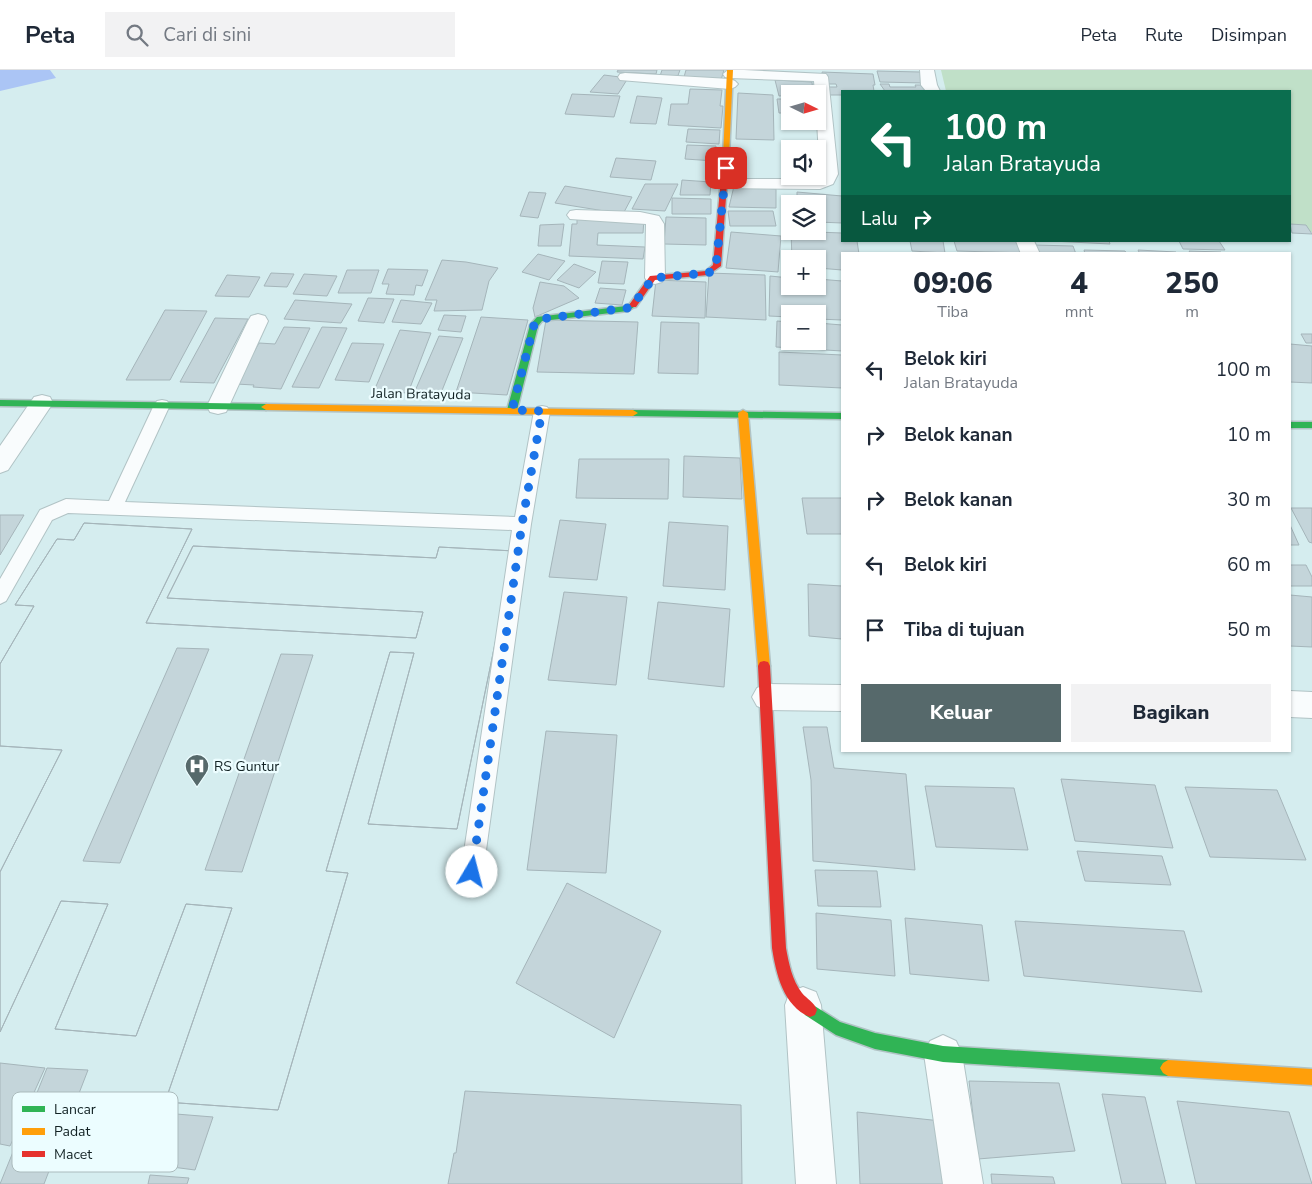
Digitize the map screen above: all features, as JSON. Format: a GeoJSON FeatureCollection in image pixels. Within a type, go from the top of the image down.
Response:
{"type":"FeatureCollection","features":[{"type":"Feature","properties":{"kind":"street"},"geometry":{"type":"LineString","coordinates":[[927,70],[929,84],[932,90]]}},
{"type":"Feature","properties":{"kind":"street"},"geometry":{"type":"LineString","coordinates":[[625,77],[821,74],[829,174],[827,180],[820,184],[725,184]]}},
{"type":"Feature","properties":{"kind":"street"},"geometry":{"type":"LineString","coordinates":[[655,278],[708,273],[714,270],[716,266],[725,184],[730,76]]}},
{"type":"Feature","properties":{"kind":"street"},"geometry":{"type":"LineString","coordinates":[[512,410],[534,325],[537,321],[540,319],[628,308],[633,305],[655,278],[655,224],[653,220],[640,216],[576,215]]}},
{"type":"Feature","properties":{"kind":"street"},"geometry":{"type":"LineString","coordinates":[[218,406],[258,321]]}},
{"type":"Feature","properties":{"kind":"street","name":"Jalan Bratayuda"},"geometry":{"type":"LineString","coordinates":[[0,403],[841,416]]}},
{"type":"Feature","properties":{"kind":"street"},"geometry":{"type":"LineString","coordinates":[[0,464],[42,403]]}},
{"type":"Feature","properties":{"kind":"street"},"geometry":{"type":"LineString","coordinates":[[743,413],[767,697],[779,948],[784,976],[792,992],[803,1005],[836,1028],[875,1041],[942,1054],[1312,1077]]}},
{"type":"Feature","properties":{"kind":"street"},"geometry":{"type":"LineString","coordinates":[[1291,425],[1312,425]]}},
{"type":"Feature","properties":{"kind":"street"},"geometry":{"type":"LineString","coordinates":[[767,697],[841,698]]}},
{"type":"Feature","properties":{"kind":"street"},"geometry":{"type":"LineString","coordinates":[[1291,704],[1312,705]]}},
{"type":"Feature","properties":{"kind":"street"},"geometry":{"type":"LineString","coordinates":[[803,1005],[816,1184]]}},
{"type":"Feature","properties":{"kind":"street"},"geometry":{"type":"LineString","coordinates":[[942,1054],[964,1184]]}},
{"type":"Feature","properties":{"kind":"lane"},"geometry":{"type":"LineString","coordinates":[[114,508],[162,405]]}},
{"type":"Feature","properties":{"kind":"lane"},"geometry":{"type":"LineString","coordinates":[[472,872],[522,524],[542,411]]}},
{"type":"Feature","properties":{"kind":"lane"},"geometry":{"type":"LineString","coordinates":[[0,596],[46,515],[66,506],[522,524]]}},
{"type":"Feature","properties":{"kind":"green space"},"geometry":{"type":"Polygon","coordinates":[[[941,70],[1312,70],[1312,232],[1291,229],[1291,90],[946,90],[941,70]]]}},
{"type":"Feature","properties":{"kind":"water"},"geometry":{"type":"Polygon","coordinates":[[[0,70],[50,70],[56,78],[0,91],[0,70]]]}},
{"type":"Feature","properties":{"kind":"building"},"geometry":{"type":"Polygon","coordinates":[[[618,70],[657,70],[656,74],[617,72],[618,70]]]}},
{"type":"Feature","properties":{"kind":"building"},"geometry":{"type":"Polygon","coordinates":[[[662,70],[680,70],[677,78],[660,76],[662,70]]]}},
{"type":"Feature","properties":{"kind":"building"},"geometry":{"type":"Polygon","coordinates":[[[686,70],[724,70],[721,80],[684,77],[686,70]]]}},
{"type":"Feature","properties":{"kind":"building"},"geometry":{"type":"Polygon","coordinates":[[[877,71],[920,72],[924,83],[880,82],[877,71]]]}},
{"type":"Feature","properties":{"kind":"building"},"geometry":{"type":"Polygon","coordinates":[[[822,72],[873,74],[875,85],[873,85],[874,90],[841,90],[841,95],[826,95],[826,87],[837,87],[836,84],[824,84],[822,72]]]}},
{"type":"Feature","properties":{"kind":"building"},"geometry":{"type":"Polygon","coordinates":[[[604,75],[628,78],[618,94],[590,92],[604,75]]]}},
{"type":"Feature","properties":{"kind":"building"},"geometry":{"type":"Polygon","coordinates":[[[775,80],[812,82],[812,85],[781,85],[781,96],[779,96],[775,80]]]}},
{"type":"Feature","properties":{"kind":"building"},"geometry":{"type":"Polygon","coordinates":[[[880,84],[889,84],[890,87],[925,85],[929,87],[930,90],[884,90],[880,84]]]}},
{"type":"Feature","properties":{"kind":"building"},"geometry":{"type":"Polygon","coordinates":[[[690,89],[722,90],[720,106],[723,106],[721,128],[668,125],[671,104],[688,104],[690,89]]]}},
{"type":"Feature","properties":{"kind":"building"},"geometry":{"type":"Polygon","coordinates":[[[738,93],[773,95],[774,140],[736,139],[738,93]]]}},
{"type":"Feature","properties":{"kind":"building"},"geometry":{"type":"Polygon","coordinates":[[[572,94],[620,96],[614,117],[565,114],[572,94]]]}},
{"type":"Feature","properties":{"kind":"building"},"geometry":{"type":"Polygon","coordinates":[[[637,96],[662,98],[656,124],[630,123],[637,96]]]}},
{"type":"Feature","properties":{"kind":"building"},"geometry":{"type":"Polygon","coordinates":[[[777,99],[781,99],[781,113],[779,113],[777,99]]]}},
{"type":"Feature","properties":{"kind":"building"},"geometry":{"type":"Polygon","coordinates":[[[688,129],[720,130],[719,144],[686,142],[688,129]]]}},
{"type":"Feature","properties":{"kind":"building"},"geometry":{"type":"Polygon","coordinates":[[[687,145],[716,146],[715,161],[685,159],[687,145]]]}},
{"type":"Feature","properties":{"kind":"building"},"geometry":{"type":"Polygon","coordinates":[[[616,158],[656,161],[651,180],[610,177],[616,158]]]}},
{"type":"Feature","properties":{"kind":"building"},"geometry":{"type":"Polygon","coordinates":[[[682,180],[711,182],[710,195],[680,195],[682,180]]]}},
{"type":"Feature","properties":{"kind":"building"},"geometry":{"type":"Polygon","coordinates":[[[645,184],[678,184],[665,211],[632,209],[645,184]]]}},
{"type":"Feature","properties":{"kind":"building"},"geometry":{"type":"Polygon","coordinates":[[[565,186],[632,197],[623,214],[555,203],[565,186]]]}},
{"type":"Feature","properties":{"kind":"building"},"geometry":{"type":"Polygon","coordinates":[[[734,186],[776,189],[776,208],[729,207],[734,186]]]}},
{"type":"Feature","properties":{"kind":"building"},"geometry":{"type":"Polygon","coordinates":[[[529,192],[546,193],[538,218],[520,216],[529,192]]]}},
{"type":"Feature","properties":{"kind":"building"},"geometry":{"type":"Polygon","coordinates":[[[797,192],[841,196],[841,223],[826,222],[826,195],[797,195],[797,192]]]}},
{"type":"Feature","properties":{"kind":"building"},"geometry":{"type":"Polygon","coordinates":[[[672,198],[711,199],[711,214],[672,214],[672,198]]]}},
{"type":"Feature","properties":{"kind":"building"},"geometry":{"type":"Polygon","coordinates":[[[728,211],[773,211],[776,226],[730,226],[728,211]]]}},
{"type":"Feature","properties":{"kind":"building"},"geometry":{"type":"Polygon","coordinates":[[[666,217],[706,218],[706,245],[664,244],[666,217]]]}},
{"type":"Feature","properties":{"kind":"building"},"geometry":{"type":"Polygon","coordinates":[[[577,218],[644,219],[643,233],[598,233],[597,245],[645,247],[643,259],[569,256],[572,224],[577,224],[577,218]]]}},
{"type":"Feature","properties":{"kind":"building"},"geometry":{"type":"Polygon","coordinates":[[[564,224],[561,246],[538,246],[540,225],[564,224]]]}},
{"type":"Feature","properties":{"kind":"building"},"geometry":{"type":"Polygon","coordinates":[[[1291,224],[1306,225],[1312,234],[1292,233],[1291,224]]]}},
{"type":"Feature","properties":{"kind":"building"},"geometry":{"type":"Polygon","coordinates":[[[731,232],[781,236],[778,272],[726,268],[731,232]]]}},
{"type":"Feature","properties":{"kind":"building"},"geometry":{"type":"Polygon","coordinates":[[[826,232],[841,233],[841,242],[857,242],[859,252],[841,252],[841,270],[826,269],[826,250],[792,250],[791,240],[826,240],[826,232]]]}},
{"type":"Feature","properties":{"kind":"building"},"geometry":{"type":"Polygon","coordinates":[[[910,242],[943,242],[945,252],[928,252],[912,251],[910,242]]]}},
{"type":"Feature","properties":{"kind":"building"},"geometry":{"type":"Polygon","coordinates":[[[954,242],[1023,242],[1027,252],[992,252],[957,251],[954,242]]]}},
{"type":"Feature","properties":{"kind":"building"},"geometry":{"type":"Polygon","coordinates":[[[1071,242],[1109,242],[1110,244],[1071,242]]]}},
{"type":"Feature","properties":{"kind":"building"},"geometry":{"type":"Polygon","coordinates":[[[1180,242],[1220,242],[1225,250],[1183,249],[1180,242]]]}},
{"type":"Feature","properties":{"kind":"building"},"geometry":{"type":"Polygon","coordinates":[[[1034,245],[1073,246],[1075,252],[1037,252],[1034,245]]]}},
{"type":"Feature","properties":{"kind":"building"},"geometry":{"type":"Polygon","coordinates":[[[1084,250],[1126,252],[1084,252],[1084,250]]]}},
{"type":"Feature","properties":{"kind":"building"},"geometry":{"type":"Polygon","coordinates":[[[1138,250],[1176,252],[1139,252],[1138,250]]]}},
{"type":"Feature","properties":{"kind":"building"},"geometry":{"type":"Polygon","coordinates":[[[1189,251],[1221,252],[1190,252],[1189,251]]]}},
{"type":"Feature","properties":{"kind":"building"},"geometry":{"type":"Polygon","coordinates":[[[538,254],[565,261],[549,280],[522,272],[538,254]]]}},
{"type":"Feature","properties":{"kind":"building"},"geometry":{"type":"Polygon","coordinates":[[[442,260],[498,268],[489,281],[482,310],[434,311],[437,300],[425,300],[442,260]]]}},
{"type":"Feature","properties":{"kind":"building"},"geometry":{"type":"Polygon","coordinates":[[[602,261],[628,262],[624,284],[598,283],[602,261]]]}},
{"type":"Feature","properties":{"kind":"building"},"geometry":{"type":"Polygon","coordinates":[[[574,264],[596,272],[579,288],[557,280],[574,264]]]}},
{"type":"Feature","properties":{"kind":"building"},"geometry":{"type":"Polygon","coordinates":[[[388,269],[428,270],[422,286],[416,285],[414,295],[386,294],[389,284],[382,284],[388,269]]]}},
{"type":"Feature","properties":{"kind":"building"},"geometry":{"type":"Polygon","coordinates":[[[347,270],[379,270],[371,293],[338,293],[347,270]]]}},
{"type":"Feature","properties":{"kind":"building"},"geometry":{"type":"Polygon","coordinates":[[[271,273],[294,274],[287,287],[264,286],[271,273]]]}},
{"type":"Feature","properties":{"kind":"building"},"geometry":{"type":"Polygon","coordinates":[[[709,273],[765,275],[766,320],[706,317],[709,273]]]}},
{"type":"Feature","properties":{"kind":"building"},"geometry":{"type":"Polygon","coordinates":[[[304,274],[337,276],[327,296],[293,294],[304,274]]]}},
{"type":"Feature","properties":{"kind":"building"},"geometry":{"type":"Polygon","coordinates":[[[227,275],[260,277],[249,297],[215,296],[227,275]]]}},
{"type":"Feature","properties":{"kind":"building"},"geometry":{"type":"Polygon","coordinates":[[[770,276],[781,277],[781,295],[826,295],[826,280],[841,281],[841,320],[826,319],[826,305],[781,305],[781,317],[769,316],[770,276]]]}},
{"type":"Feature","properties":{"kind":"building"},"geometry":{"type":"Polygon","coordinates":[[[656,280],[706,282],[705,318],[652,316],[656,280]]]}},
{"type":"Feature","properties":{"kind":"building"},"geometry":{"type":"Polygon","coordinates":[[[540,282],[564,286],[579,298],[535,317],[533,308],[540,282]]]}},
{"type":"Feature","properties":{"kind":"building"},"geometry":{"type":"Polygon","coordinates":[[[600,288],[626,290],[622,305],[595,303],[600,288]]]}},
{"type":"Feature","properties":{"kind":"building"},"geometry":{"type":"Polygon","coordinates":[[[368,298],[394,299],[384,323],[358,321],[368,298]]]}},
{"type":"Feature","properties":{"kind":"building"},"geometry":{"type":"Polygon","coordinates":[[[295,300],[352,304],[341,323],[284,319],[295,300]]]}},
{"type":"Feature","properties":{"kind":"building"},"geometry":{"type":"Polygon","coordinates":[[[401,300],[432,303],[421,324],[392,322],[401,300]]]}},
{"type":"Feature","properties":{"kind":"building"},"geometry":{"type":"Polygon","coordinates":[[[165,310],[207,311],[170,380],[126,380],[165,310]]]}},
{"type":"Feature","properties":{"kind":"building"},"geometry":{"type":"Polygon","coordinates":[[[444,315],[466,316],[461,332],[438,330],[444,315]]]}},
{"type":"Feature","properties":{"kind":"building"},"geometry":{"type":"Polygon","coordinates":[[[481,317],[528,320],[507,395],[456,392],[481,317]]]}},
{"type":"Feature","properties":{"kind":"building"},"geometry":{"type":"Polygon","coordinates":[[[215,318],[248,319],[214,383],[180,382],[215,318]]]}},
{"type":"Feature","properties":{"kind":"building"},"geometry":{"type":"Polygon","coordinates":[[[546,320],[638,322],[634,374],[537,372],[546,320]]]}},
{"type":"Feature","properties":{"kind":"building"},"geometry":{"type":"Polygon","coordinates":[[[777,321],[781,321],[781,347],[776,347],[777,321]]]}},
{"type":"Feature","properties":{"kind":"building"},"geometry":{"type":"Polygon","coordinates":[[[661,322],[699,323],[698,374],[658,373],[661,322]]]}},
{"type":"Feature","properties":{"kind":"building"},"geometry":{"type":"Polygon","coordinates":[[[826,324],[841,325],[841,351],[826,350],[826,324]]]}},
{"type":"Feature","properties":{"kind":"building"},"geometry":{"type":"Polygon","coordinates":[[[284,327],[310,328],[281,389],[236,384],[259,343],[275,344],[284,327]]]}},
{"type":"Feature","properties":{"kind":"building"},"geometry":{"type":"Polygon","coordinates":[[[322,327],[347,328],[319,388],[292,387],[322,327]]]}},
{"type":"Feature","properties":{"kind":"building"},"geometry":{"type":"Polygon","coordinates":[[[400,330],[431,333],[408,393],[374,391],[400,330]]]}},
{"type":"Feature","properties":{"kind":"building"},"geometry":{"type":"Polygon","coordinates":[[[1301,334],[1312,334],[1312,343],[1306,343],[1301,334]]]}},
{"type":"Feature","properties":{"kind":"building"},"geometry":{"type":"Polygon","coordinates":[[[439,336],[463,338],[441,393],[415,391],[439,336]]]}},
{"type":"Feature","properties":{"kind":"building"},"geometry":{"type":"Polygon","coordinates":[[[352,343],[384,344],[369,382],[335,380],[352,343]]]}},
{"type":"Feature","properties":{"kind":"building"},"geometry":{"type":"Polygon","coordinates":[[[1291,344],[1312,346],[1312,383],[1291,382],[1291,344]]]}},
{"type":"Feature","properties":{"kind":"building"},"geometry":{"type":"Polygon","coordinates":[[[779,352],[841,355],[841,388],[779,385],[779,352]]]}},
{"type":"Feature","properties":{"kind":"building"},"geometry":{"type":"Polygon","coordinates":[[[684,456],[740,458],[742,499],[683,497],[684,456]]]}},
{"type":"Feature","properties":{"kind":"building"},"geometry":{"type":"Polygon","coordinates":[[[579,459],[669,459],[668,499],[576,498],[579,459]]]}},
{"type":"Feature","properties":{"kind":"building"},"geometry":{"type":"Polygon","coordinates":[[[802,498],[841,498],[841,534],[807,534],[802,498]]]}},
{"type":"Feature","properties":{"kind":"building"},"geometry":{"type":"Polygon","coordinates":[[[1291,508],[1312,508],[1312,543],[1309,542],[1291,508]]]}},
{"type":"Feature","properties":{"kind":"building"},"geometry":{"type":"Polygon","coordinates":[[[0,515],[24,515],[0,555],[0,515]]]}},
{"type":"Feature","properties":{"kind":"building"},"geometry":{"type":"Polygon","coordinates":[[[560,520],[606,524],[597,580],[549,577],[560,520]]]}},
{"type":"Feature","properties":{"kind":"building"},"geometry":{"type":"Polygon","coordinates":[[[669,522],[728,526],[725,590],[663,586],[669,522]]]}},
{"type":"Feature","properties":{"kind":"building","name":"RS Guntur"},"geometry":{"type":"Polygon","coordinates":[[[84,523],[192,529],[146,623],[416,638],[423,612],[167,598],[193,546],[436,558],[439,547],[514,551],[457,829],[368,824],[414,653],[390,652],[326,871],[348,873],[278,1110],[178,1103],[178,1092],[168,1092],[232,908],[186,904],[136,1036],[55,1029],[108,904],[61,901],[0,1032],[0,872],[62,750],[0,746],[0,664],[34,606],[15,605],[57,539],[74,540],[84,523]],[[177,648],[83,861],[120,863],[209,649],[177,648]],[[281,654],[205,870],[242,872],[313,655],[281,654]]]}},
{"type":"Feature","properties":{"kind":"building","name":"RS Guntur"},"geometry":{"type":"Polygon","coordinates":[[[84,523],[192,529],[146,623],[416,638],[423,612],[167,598],[193,546],[436,558],[439,547],[514,551],[457,829],[368,824],[414,653],[390,652],[326,871],[348,873],[278,1110],[178,1103],[178,1092],[168,1092],[232,908],[186,904],[136,1036],[55,1029],[108,904],[61,901],[0,1032],[0,872],[62,750],[0,746],[0,664],[34,606],[15,605],[57,539],[74,540],[84,523]]]}},
{"type":"Feature","properties":{"kind":"building"},"geometry":{"type":"Polygon","coordinates":[[[1291,527],[1299,545],[1291,545],[1291,527]]]}},
{"type":"Feature","properties":{"kind":"building"},"geometry":{"type":"Polygon","coordinates":[[[1291,565],[1306,565],[1312,577],[1312,586],[1291,586],[1291,565]]]}},
{"type":"Feature","properties":{"kind":"building"},"geometry":{"type":"Polygon","coordinates":[[[808,584],[841,586],[841,639],[809,636],[808,584]]]}},
{"type":"Feature","properties":{"kind":"building"},"geometry":{"type":"Polygon","coordinates":[[[564,592],[627,597],[616,685],[548,680],[564,592]]]}},
{"type":"Feature","properties":{"kind":"building"},"geometry":{"type":"Polygon","coordinates":[[[1291,595],[1312,597],[1312,647],[1291,646],[1291,595]]]}},
{"type":"Feature","properties":{"kind":"building"},"geometry":{"type":"Polygon","coordinates":[[[658,602],[730,609],[724,687],[648,679],[658,602]]]}},
{"type":"Feature","properties":{"kind":"building"},"geometry":{"type":"Polygon","coordinates":[[[803,727],[827,727],[834,768],[906,774],[915,870],[813,861],[811,780],[803,727]]]}},
{"type":"Feature","properties":{"kind":"building"},"geometry":{"type":"Polygon","coordinates":[[[546,731],[617,735],[606,873],[527,870],[546,731]]]}},
{"type":"Feature","properties":{"kind":"building"},"geometry":{"type":"Polygon","coordinates":[[[1061,779],[1155,785],[1173,848],[1075,841],[1061,779]]]}},
{"type":"Feature","properties":{"kind":"building"},"geometry":{"type":"Polygon","coordinates":[[[925,786],[1014,788],[1028,850],[936,847],[925,786]]]}},
{"type":"Feature","properties":{"kind":"building"},"geometry":{"type":"Polygon","coordinates":[[[1185,787],[1277,790],[1306,860],[1210,857],[1185,787]]]}},
{"type":"Feature","properties":{"kind":"building"},"geometry":{"type":"Polygon","coordinates":[[[1077,851],[1162,856],[1171,885],[1085,881],[1077,851]]]}},
{"type":"Feature","properties":{"kind":"building"},"geometry":{"type":"Polygon","coordinates":[[[815,870],[877,871],[881,907],[818,906],[815,870]]]}},
{"type":"Feature","properties":{"kind":"building"},"geometry":{"type":"Polygon","coordinates":[[[567,883],[661,931],[614,1038],[516,983],[567,883]]]}},
{"type":"Feature","properties":{"kind":"building"},"geometry":{"type":"Polygon","coordinates":[[[816,913],[891,920],[895,976],[817,969],[816,913]]]}},
{"type":"Feature","properties":{"kind":"building"},"geometry":{"type":"Polygon","coordinates":[[[905,918],[982,925],[989,981],[910,974],[905,918]]]}},
{"type":"Feature","properties":{"kind":"building"},"geometry":{"type":"Polygon","coordinates":[[[1015,921],[1184,931],[1202,992],[1024,976],[1015,921]]]}},
{"type":"Feature","properties":{"kind":"building"},"geometry":{"type":"Polygon","coordinates":[[[0,1063],[45,1068],[34,1092],[12,1092],[12,1142],[10,1146],[0,1144],[0,1063]]]}},
{"type":"Feature","properties":{"kind":"building"},"geometry":{"type":"Polygon","coordinates":[[[47,1068],[88,1070],[80,1092],[37,1092],[47,1068]]]}},
{"type":"Feature","properties":{"kind":"building"},"geometry":{"type":"Polygon","coordinates":[[[969,1081],[1059,1083],[1075,1151],[978,1159],[969,1081]]]}},
{"type":"Feature","properties":{"kind":"building"},"geometry":{"type":"Polygon","coordinates":[[[465,1091],[741,1105],[742,1184],[448,1184],[454,1153],[456,1153],[465,1091]]]}},
{"type":"Feature","properties":{"kind":"building"},"geometry":{"type":"Polygon","coordinates":[[[1102,1094],[1145,1097],[1166,1184],[1122,1184],[1102,1094]]]}},
{"type":"Feature","properties":{"kind":"building"},"geometry":{"type":"Polygon","coordinates":[[[1177,1101],[1289,1112],[1312,1184],[1196,1184],[1177,1101]]]}},
{"type":"Feature","properties":{"kind":"building"},"geometry":{"type":"Polygon","coordinates":[[[857,1112],[941,1121],[947,1184],[860,1184],[857,1112]]]}},
{"type":"Feature","properties":{"kind":"building"},"geometry":{"type":"Polygon","coordinates":[[[178,1114],[213,1117],[195,1170],[178,1168],[178,1114]]]}},
{"type":"Feature","properties":{"kind":"building"},"geometry":{"type":"Polygon","coordinates":[[[12,1154],[12,1172],[49,1172],[44,1184],[0,1184],[12,1154]]]}},
{"type":"Feature","properties":{"kind":"building"},"geometry":{"type":"Polygon","coordinates":[[[991,1174],[1053,1177],[1055,1184],[992,1184],[991,1174]]]}},
{"type":"Feature","properties":{"kind":"building"},"geometry":{"type":"Polygon","coordinates":[[[150,1175],[189,1178],[187,1184],[148,1184],[150,1175]]]}},
{"type":"Feature","properties":{"kind":"traffic: fast"},"geometry":{"type":"LineString","coordinates":[[512,410],[534,325],[540,319],[628,308],[633,305]]}},
{"type":"Feature","properties":{"kind":"traffic: fast"},"geometry":{"type":"LineString","coordinates":[[0,403],[266,407]]}},
{"type":"Feature","properties":{"kind":"traffic: fast"},"geometry":{"type":"LineString","coordinates":[[633,413],[841,416]]}},
{"type":"Feature","properties":{"kind":"traffic: fast"},"geometry":{"type":"LineString","coordinates":[[1291,425],[1312,425]]}},
{"type":"Feature","properties":{"kind":"traffic: fast"},"geometry":{"type":"LineString","coordinates":[[810,1010],[836,1028],[875,1041],[943,1054],[1168,1068]]}},
{"type":"Feature","properties":{"kind":"traffic: slow"},"geometry":{"type":"LineString","coordinates":[[726,157],[730,70]]}},
{"type":"Feature","properties":{"kind":"traffic: slow"},"geometry":{"type":"LineString","coordinates":[[266,407],[633,413]]}},
{"type":"Feature","properties":{"kind":"traffic: slow"},"geometry":{"type":"LineString","coordinates":[[743,413],[764,666]]}},
{"type":"Feature","properties":{"kind":"traffic: slow"},"geometry":{"type":"LineString","coordinates":[[1168,1068],[1312,1077]]}},
{"type":"Feature","properties":{"kind":"traffic: jam"},"geometry":{"type":"LineString","coordinates":[[633,305],[653,278],[708,273],[717,266],[726,157]]}},
{"type":"Feature","properties":{"kind":"traffic: jam"},"geometry":{"type":"LineString","coordinates":[[764,666],[779,948],[782,966],[788,983],[796,998],[810,1010]]}},
{"type":"Feature","properties":{"kind":"place","name":"RS Guntur"},"geometry":{"type":"Point","coordinates":[197,787]}},
{"type":"Feature","properties":{"kind":"route"},"geometry":{"type":"LineString","coordinates":[[472,872],[522,524],[542,411],[512,410],[534,325],[540,319],[628,308],[633,305],[653,278],[708,273],[714,270],[716,266],[726,168]]}}]}
